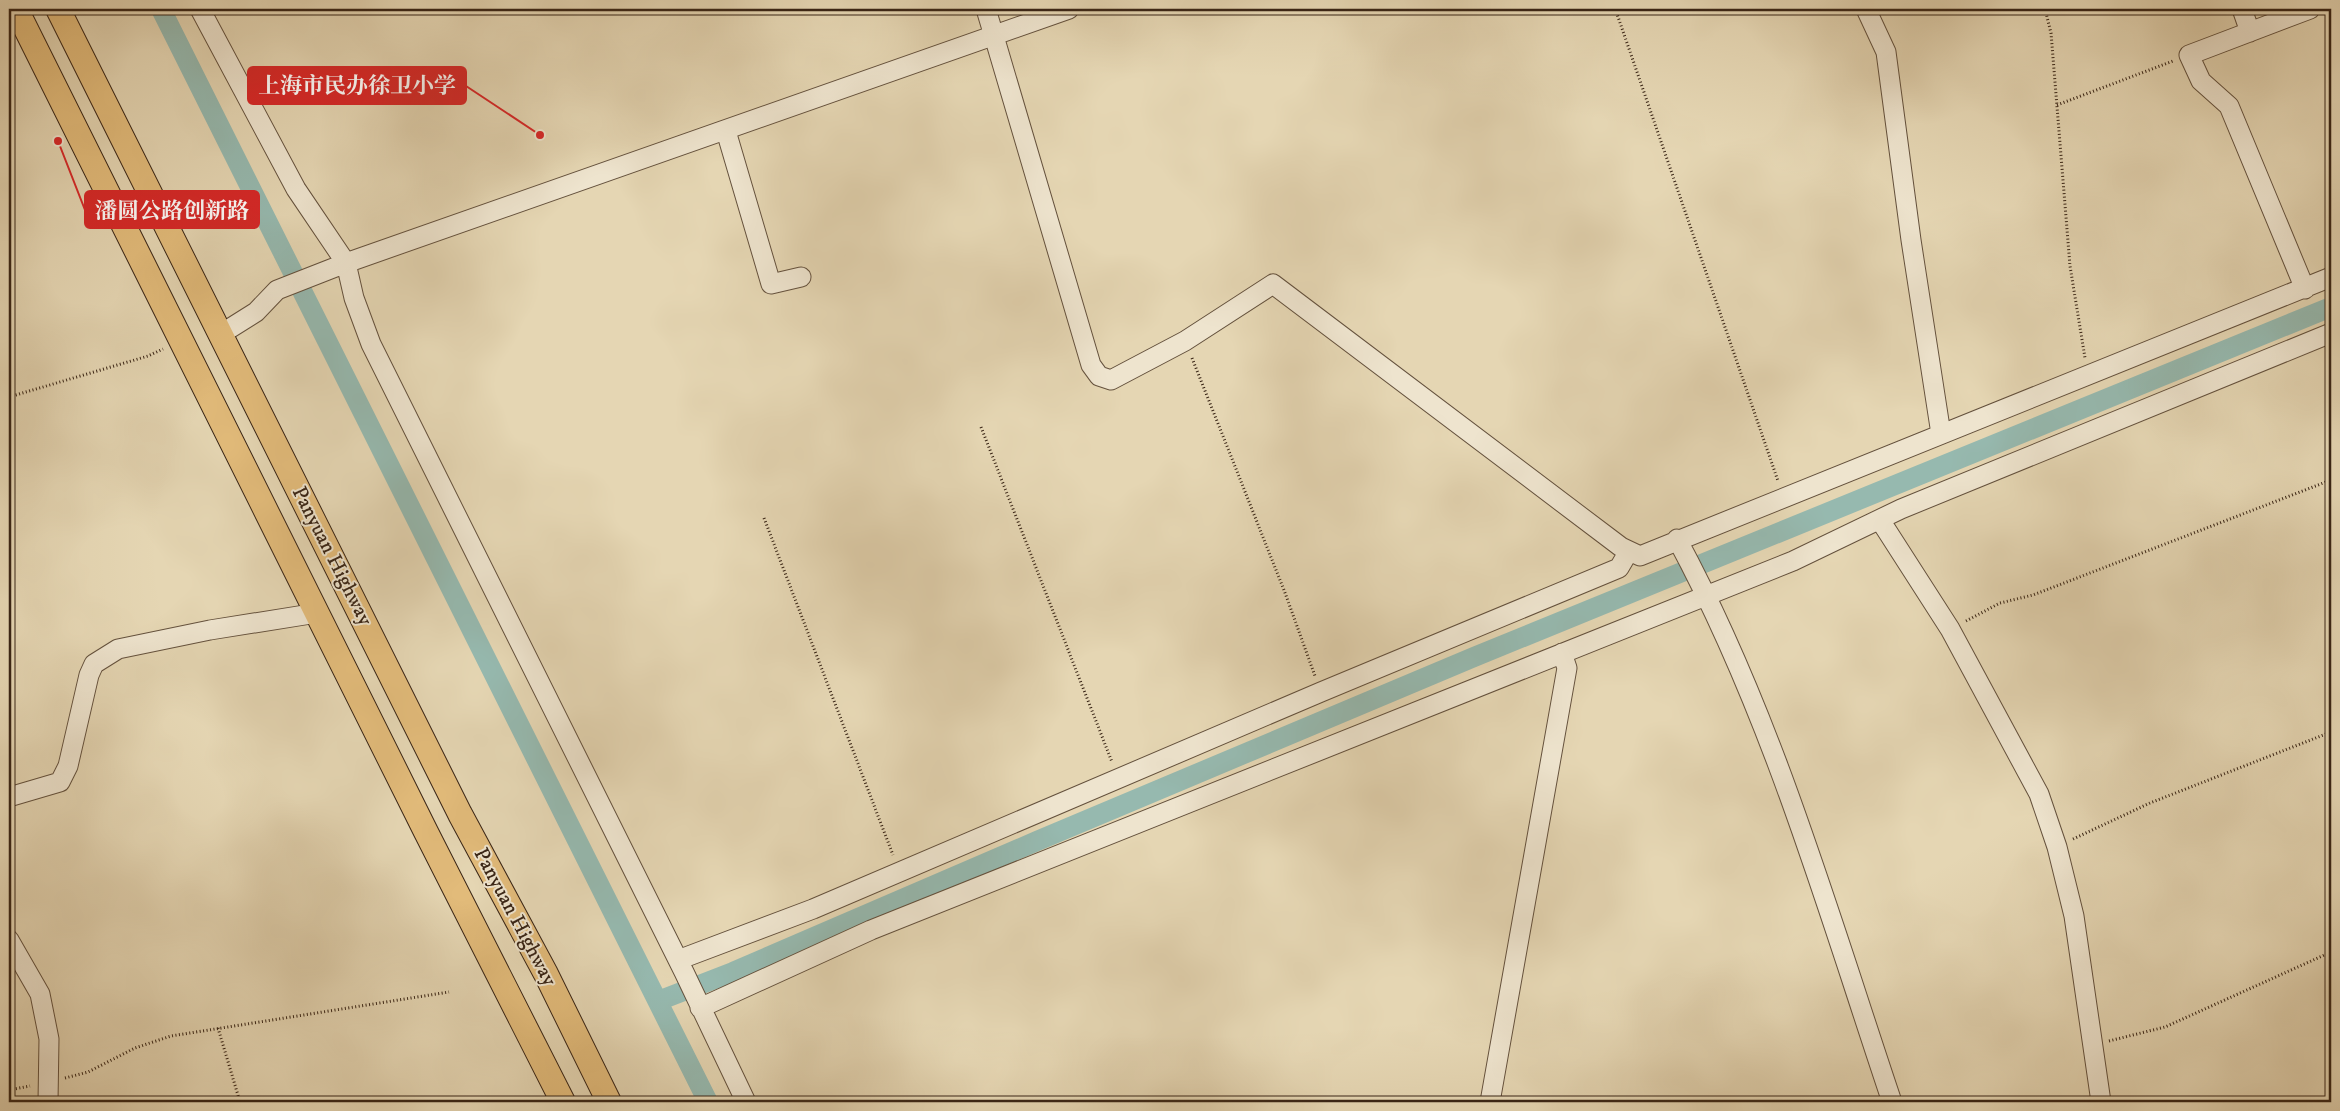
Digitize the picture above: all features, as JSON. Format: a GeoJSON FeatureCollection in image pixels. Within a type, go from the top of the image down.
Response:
{"type":"FeatureCollection","features":[{"type":"Feature","properties":{"kind":"main road","name":"Panyuan Highway"},"geometry":{"type":"LineString","coordinates":[[58,9],[460,814],[546,974],[609,1102]]}},
{"type":"Feature","properties":{"kind":"main road","name":"Panyuan Highway"},"geometry":{"type":"LineString","coordinates":[[14,14],[182,339],[426,832],[563,1102]]}},
{"type":"Feature","properties":{"kind":"street"},"geometry":{"type":"LineString","coordinates":[[200,9],[339,266],[354,298],[371,344],[681,966],[746,1102]]}},
{"type":"Feature","properties":{"kind":"street"},"geometry":{"type":"LineString","coordinates":[[986,9],[1091,365],[1099,376],[1111,380],[1186,341],[1273,284],[1621,547],[1640,556],[1680,544],[1783,497],[2331,278]]}},
{"type":"Feature","properties":{"kind":"street"},"geometry":{"type":"LineString","coordinates":[[221,334],[256,312],[277,290],[339,266],[1069,9]]}},
{"type":"Feature","properties":{"kind":"street"},"geometry":{"type":"LineString","coordinates":[[1866,9],[1886,52],[1911,240],[1942,434]]}},
{"type":"Feature","properties":{"kind":"street"},"geometry":{"type":"LineString","coordinates":[[2242,9],[2250,32]]}},
{"type":"Feature","properties":{"kind":"street"},"geometry":{"type":"LineString","coordinates":[[2304,289],[2229,106],[2201,81],[2189,54],[2310,9]]}},
{"type":"Feature","properties":{"kind":"street"},"geometry":{"type":"LineString","coordinates":[[726,131],[771,284],[801,277]]}},
{"type":"Feature","properties":{"kind":"street"},"geometry":{"type":"LineString","coordinates":[[698,1004],[871,930],[1562,653],[1704,591],[1793,561],[1880,520],[2331,333]]}},
{"type":"Feature","properties":{"kind":"street"},"geometry":{"type":"LineString","coordinates":[[1880,520],[1950,629],[2039,794],[2057,847],[2074,916],[2101,1102]]}},
{"type":"Feature","properties":{"kind":"street"},"geometry":{"type":"LineString","coordinates":[[1680,544],[1737,660],[1768,734],[1892,1102]]}},
{"type":"Feature","properties":{"kind":"street"},"geometry":{"type":"LineString","coordinates":[[681,966],[1118,778],[1620,568],[1629,551]]}},
{"type":"Feature","properties":{"kind":"street"},"geometry":{"type":"LineString","coordinates":[[9,798],[60,782],[68,766],[89,675],[94,664],[104,657],[118,649],[210,630],[317,613]]}},
{"type":"Feature","properties":{"kind":"street"},"geometry":{"type":"LineString","coordinates":[[1490,1102],[1567,668],[1562,653]]}},
{"type":"Feature","properties":{"kind":"street"},"geometry":{"type":"LineString","coordinates":[[9,940],[40,994],[49,1040],[50,1082],[48,1102]]}},
{"type":"Feature","properties":{"kind":"path"},"geometry":{"type":"LineString","coordinates":[[1617,9],[1619,20],[1783,497]]}},
{"type":"Feature","properties":{"kind":"path"},"geometry":{"type":"LineString","coordinates":[[2045,9],[2051,33],[2070,266],[2088,376]]}},
{"type":"Feature","properties":{"kind":"path"},"geometry":{"type":"LineString","coordinates":[[2057,105],[2189,54]]}},
{"type":"Feature","properties":{"kind":"path"},"geometry":{"type":"LineString","coordinates":[[9,397],[148,356],[182,339]]}},
{"type":"Feature","properties":{"kind":"path"},"geometry":{"type":"LineString","coordinates":[[1186,341],[1284,590],[1321,692]]}},
{"type":"Feature","properties":{"kind":"path"},"geometry":{"type":"LineString","coordinates":[[981,427],[1118,778]]}},
{"type":"Feature","properties":{"kind":"path"},"geometry":{"type":"LineString","coordinates":[[1950,629],[2000,603],[2034,595],[2331,480]]}},
{"type":"Feature","properties":{"kind":"path"},"geometry":{"type":"LineString","coordinates":[[764,518],[900,872]]}},
{"type":"Feature","properties":{"kind":"path"},"geometry":{"type":"LineString","coordinates":[[2057,847],[2150,803],[2331,732]]}},
{"type":"Feature","properties":{"kind":"path"},"geometry":{"type":"LineString","coordinates":[[2094,1045],[2165,1027],[2331,952]]}},
{"type":"Feature","properties":{"kind":"path"},"geometry":{"type":"LineString","coordinates":[[9,1090],[88,1072],[135,1048],[171,1036],[449,992]]}},
{"type":"Feature","properties":{"kind":"path"},"geometry":{"type":"LineString","coordinates":[[218,1028],[240,1102]]}},
{"type":"Feature","properties":{"kind":"path"},"geometry":{"type":"LineString","coordinates":[[1287,1102],[1316,1099]]}},
{"type":"Feature","properties":{"kind":"waterway"},"geometry":{"type":"LineString","coordinates":[[161,9],[708,1102]]}},
{"type":"Feature","properties":{"kind":"waterway"},"geometry":{"type":"LineString","coordinates":[[658,1001],[733,972],[1037,841],[1474,657],[2331,307]]}},
{"type":"Feature","properties":{"kind":"place","name":"上海市民办徐卫小学"},"geometry":{"type":"Point","coordinates":[540,135]}},
{"type":"Feature","properties":{"kind":"place","name":"潘圆公路创新路"},"geometry":{"type":"Point","coordinates":[58,141]}}]}
